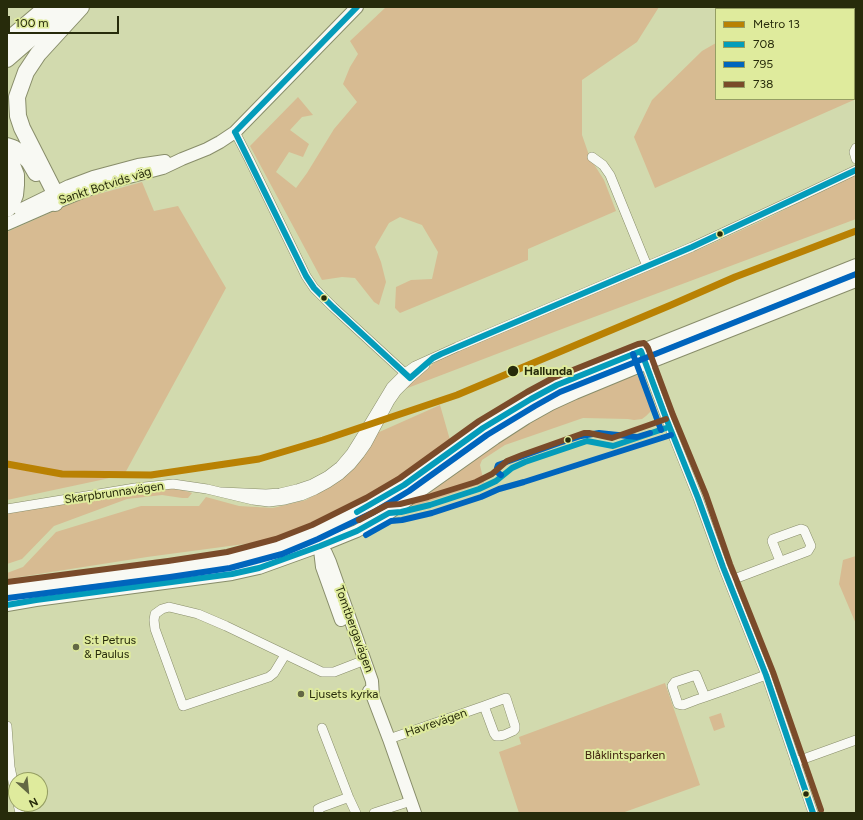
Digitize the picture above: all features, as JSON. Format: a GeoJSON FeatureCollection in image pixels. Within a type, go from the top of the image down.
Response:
{"type":"FeatureCollection","features":[{"type":"Feature","properties":{"kind":"highway"},"geometry":{"type":"LineString","coordinates":[[10,38],[46,7]]}},
{"type":"Feature","properties":{"kind":"highway"},"geometry":{"type":"LineString","coordinates":[[7,59],[67,7]]}},
{"type":"Feature","properties":{"kind":"highway"},"geometry":{"type":"LineString","coordinates":[[53,197],[22,128],[18,116],[17,97],[26,72],[38,54],[81,7]]}},
{"type":"Feature","properties":{"kind":"highway"},"geometry":{"type":"LineString","coordinates":[[7,146],[22,154],[29,161],[53,197]]}},
{"type":"Feature","properties":{"kind":"highway"},"geometry":{"type":"LineString","coordinates":[[7,160],[12,165],[16,175],[15,195],[7,209]]}},
{"type":"Feature","properties":{"kind":"main road","name":"Sankt Botvids väg"},"geometry":{"type":"LineString","coordinates":[[7,216],[53,197],[82,192],[110,182],[163,168],[220,142],[235,132],[357,7]]}},
{"type":"Feature","properties":{"kind":"main road","name":"Sankt Botvids väg"},"geometry":{"type":"LineString","coordinates":[[7,224],[53,197]]}},
{"type":"Feature","properties":{"kind":"main road"},"geometry":{"type":"LineString","coordinates":[[279,547],[347,517],[370,505],[404,485],[483,428],[557,385],[856,265]]}},
{"type":"Feature","properties":{"kind":"main road"},"geometry":{"type":"LineString","coordinates":[[7,605],[232,574],[305,558],[312,558],[326,564],[333,546],[338,541],[389,512],[489,442],[551,404],[646,364],[856,281]]}},
{"type":"Feature","properties":{"kind":"main road"},"geometry":{"type":"LineString","coordinates":[[320,546],[325,537],[374,512],[404,485]]}},
{"type":"Feature","properties":{"kind":"main road"},"geometry":{"type":"LineString","coordinates":[[259,568],[357,531]]}},
{"type":"Feature","properties":{"kind":"main road"},"geometry":{"type":"LineString","coordinates":[[7,590],[229,560],[306,541],[320,546]]}},
{"type":"Feature","properties":{"kind":"main road","name":"Tomtbergavägen"},"geometry":{"type":"LineString","coordinates":[[320,546],[326,553],[326,564],[361,661],[365,683],[373,698],[389,739],[415,813]]}},
{"type":"Feature","properties":{"kind":"street"},"geometry":{"type":"LineString","coordinates":[[235,132],[306,276],[314,288],[408,375]]}},
{"type":"Feature","properties":{"kind":"street"},"geometry":{"type":"LineString","coordinates":[[856,148],[854,152],[856,159]]}},
{"type":"Feature","properties":{"kind":"street"},"geometry":{"type":"LineString","coordinates":[[592,157],[604,165],[610,175],[647,266]]}},
{"type":"Feature","properties":{"kind":"street","name":"Skarpbrunnavägen"},"geometry":{"type":"LineString","coordinates":[[7,509],[159,485],[179,485],[222,492],[266,494],[297,489],[312,484],[327,476],[340,466],[351,453],[391,387],[408,375],[415,366],[456,347],[692,247],[856,170]]}},
{"type":"Feature","properties":{"kind":"street"},"geometry":{"type":"LineString","coordinates":[[641,351],[698,498],[728,581],[766,675],[813,813]]}},
{"type":"Feature","properties":{"kind":"street"},"geometry":{"type":"LineString","coordinates":[[728,581],[780,561]]}},
{"type":"Feature","properties":{"kind":"street"},"geometry":{"type":"LineString","coordinates":[[7,598],[20,588]]}},
{"type":"Feature","properties":{"kind":"street"},"geometry":{"type":"LineString","coordinates":[[285,655],[274,673],[269,677],[183,706],[155,629],[155,614],[162,609],[169,607],[198,614],[322,672],[334,672],[361,661]]}},
{"type":"Feature","properties":{"kind":"street"},"geometry":{"type":"LineString","coordinates":[[705,697],[766,675]]}},
{"type":"Feature","properties":{"kind":"street","name":"Havrevägen"},"geometry":{"type":"LineString","coordinates":[[389,739],[484,706]]}},
{"type":"Feature","properties":{"kind":"street"},"geometry":{"type":"LineString","coordinates":[[7,726],[11,772]]}},
{"type":"Feature","properties":{"kind":"street"},"geometry":{"type":"LineString","coordinates":[[322,728],[356,813]]}},
{"type":"Feature","properties":{"kind":"street"},"geometry":{"type":"LineString","coordinates":[[796,762],[856,740]]}},
{"type":"Feature","properties":{"kind":"street"},"geometry":{"type":"LineString","coordinates":[[319,813],[318,809],[322,807],[349,798]]}},
{"type":"Feature","properties":{"kind":"street"},"geometry":{"type":"LineString","coordinates":[[374,813],[411,801]]}},
{"type":"Feature","properties":{"kind":"green space"},"geometry":{"type":"Polygon","coordinates":[[[386,7],[659,7],[637,42],[582,80],[582,135],[590,158],[604,180],[616,211],[528,249],[528,260],[400,313],[395,308],[396,287],[411,280],[432,279],[438,252],[422,225],[400,217],[389,223],[375,247],[381,262],[386,282],[379,305],[374,302],[355,278],[342,277],[322,280],[250,146],[298,97],[313,115],[302,117],[290,130],[309,144],[303,157],[289,152],[276,172],[296,188],[334,129],[357,102],[343,84],[350,67],[358,54],[350,41],[386,7]]]}},
{"type":"Feature","properties":{"kind":"green space"},"geometry":{"type":"Polygon","coordinates":[[[856,7],[856,99],[855,8],[758,8],[856,7]]]}},
{"type":"Feature","properties":{"kind":"green space"},"geometry":{"type":"Polygon","coordinates":[[[715,44],[715,100],[854,100],[655,188],[634,137],[652,100],[702,51],[715,44]]]}},
{"type":"Feature","properties":{"kind":"green space"},"geometry":{"type":"Polygon","coordinates":[[[856,173],[856,219],[405,389],[434,363],[460,349],[707,246],[768,218],[856,173]]]}},
{"type":"Feature","properties":{"kind":"green space"},"geometry":{"type":"Polygon","coordinates":[[[142,182],[154,211],[178,206],[226,288],[124,475],[7,500],[7,232],[84,198],[142,182]]]}},
{"type":"Feature","properties":{"kind":"green space"},"geometry":{"type":"Polygon","coordinates":[[[632,375],[639,376],[645,383],[652,404],[652,410],[642,419],[583,418],[505,445],[482,460],[480,465],[484,483],[418,505],[410,506],[413,501],[526,424],[568,402],[632,375]]]}},
{"type":"Feature","properties":{"kind":"green space"},"geometry":{"type":"Polygon","coordinates":[[[440,405],[450,440],[387,485],[326,517],[291,533],[252,543],[147,557],[7,579],[7,573],[23,567],[56,532],[141,506],[199,506],[206,497],[239,506],[273,508],[306,500],[326,488],[377,433],[440,405]]]}},
{"type":"Feature","properties":{"kind":"green space"},"geometry":{"type":"Polygon","coordinates":[[[172,487],[192,493],[188,498],[162,495],[127,499],[54,526],[22,559],[7,564],[7,513],[172,487]]]}},
{"type":"Feature","properties":{"kind":"green space"},"geometry":{"type":"Polygon","coordinates":[[[856,556],[856,624],[839,584],[843,560],[856,556]]]}},
{"type":"Feature","properties":{"kind":"green space","name":"Blåklintsparken"},"geometry":{"type":"Polygon","coordinates":[[[665,683],[700,785],[622,813],[519,813],[499,752],[521,744],[519,737],[665,683]]]}},
{"type":"Feature","properties":{"kind":"green space"},"geometry":{"type":"Polygon","coordinates":[[[721,713],[725,727],[714,731],[709,717],[721,713]]]}},
{"type":"Feature","properties":{"kind":"metro line","name":"13"},"geometry":{"type":"LineString","coordinates":[[7,464],[62,474],[151,475],[259,459],[323,440],[457,395],[735,277],[856,231]]}},
{"type":"Feature","properties":{"kind":"transit line","name":"708"},"geometry":{"type":"LineString","coordinates":[[235,132],[357,7]]}},
{"type":"Feature","properties":{"kind":"transit line","name":"708"},"geometry":{"type":"LineString","coordinates":[[235,132],[306,276],[314,288],[410,378],[433,358],[441,354],[692,247],[856,170]]}},
{"type":"Feature","properties":{"kind":"transit line","name":"795"},"geometry":{"type":"LineString","coordinates":[[8,598],[230,568],[282,554],[318,539],[374,512],[409,491],[487,435],[560,392],[856,274]]}},
{"type":"Feature","properties":{"kind":"transit line","name":"738"},"geometry":{"type":"LineString","coordinates":[[7,582],[227,552],[276,539],[312,525],[366,498],[400,478],[479,421],[553,378],[638,344],[644,343],[648,348],[673,415],[706,495],[730,564],[773,672],[821,810]]}},
{"type":"Feature","properties":{"kind":"transit line","name":"708"},"geometry":{"type":"LineString","coordinates":[[641,351],[723,567],[766,675],[813,813]]}},
{"type":"Feature","properties":{"kind":"transit line","name":"708"},"geometry":{"type":"LineString","coordinates":[[357,512],[404,485],[483,428],[531,399],[557,385],[641,351]]}},
{"type":"Feature","properties":{"kind":"transit line","name":"795"},"geometry":{"type":"LineString","coordinates":[[633,354],[661,430]]}},
{"type":"Feature","properties":{"kind":"transit line","name":"738"},"geometry":{"type":"LineString","coordinates":[[359,520],[387,505],[400,504],[428,497],[476,482],[492,474],[507,461],[584,433],[612,438],[666,419]]}},
{"type":"Feature","properties":{"kind":"transit line","name":"708"},"geometry":{"type":"LineString","coordinates":[[7,605],[232,574],[259,568],[357,531],[389,513],[401,512],[430,505],[479,489],[496,481],[512,468],[525,462],[587,441],[613,446],[669,427]]}},
{"type":"Feature","properties":{"kind":"transit line","name":"795"},"geometry":{"type":"LineString","coordinates":[[501,475],[497,472],[498,465],[581,436],[599,433],[637,437],[650,433]]}},
{"type":"Feature","properties":{"kind":"transit line","name":"795"},"geometry":{"type":"LineString","coordinates":[[366,535],[391,521],[432,513],[481,497],[499,489],[671,435]]}},
{"type":"Feature","properties":{"kind":"place","name":"Hallunda"},"geometry":{"type":"Point","coordinates":[513,371]}},
{"type":"Feature","properties":{"kind":"place","name":"S:t Petrus & Paulus"},"geometry":{"type":"Point","coordinates":[76,647]}},
{"type":"Feature","properties":{"kind":"place","name":"Ljusets kyrka"},"geometry":{"type":"Point","coordinates":[301,694]}}]}
